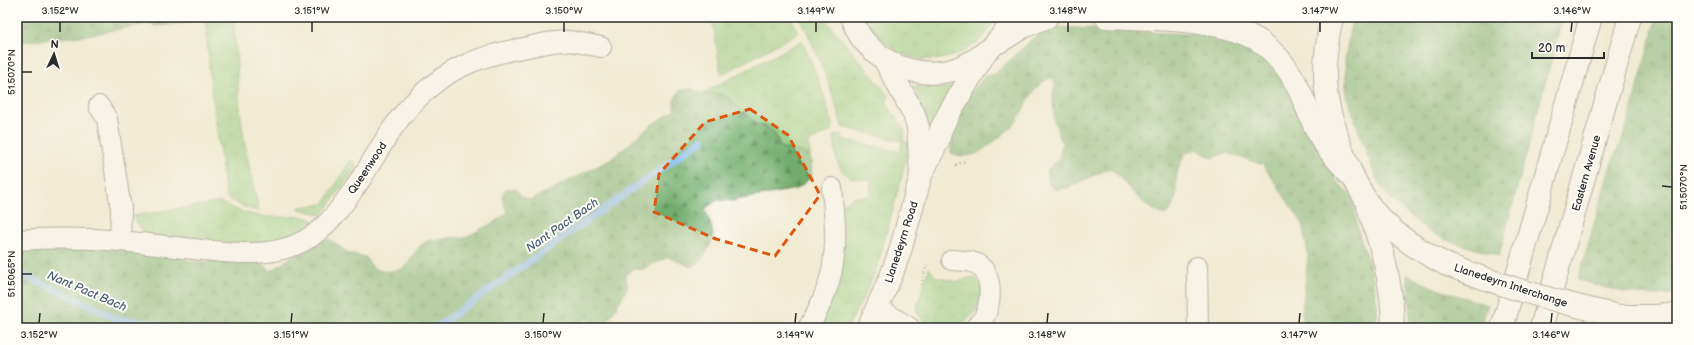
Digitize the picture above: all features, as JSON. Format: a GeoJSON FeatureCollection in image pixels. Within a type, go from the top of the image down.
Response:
{"type":"FeatureCollection","features":[{"type":"Feature","properties":{"kind":"main road"},"geometry":{"type":"LineString","coordinates":[[841,17],[884,59],[902,68],[919,73],[947,72],[974,62],[990,49],[1023,27],[1047,17]]}},
{"type":"Feature","properties":{"kind":"main road"},"geometry":{"type":"LineString","coordinates":[[851,17],[863,40]]}},
{"type":"Feature","properties":{"kind":"main road","name":"Llanedeyrn Road"},"geometry":{"type":"LineString","coordinates":[[868,328],[878,308],[900,251],[921,175],[938,141],[941,129],[948,113],[1011,17]]}},
{"type":"Feature","properties":{"kind":"main road"},"geometry":{"type":"LineString","coordinates":[[1106,17],[1202,23],[1244,34],[1260,42],[1274,53],[1294,80],[1326,146],[1360,188],[1380,241],[1389,275],[1393,308],[1393,328]]}},
{"type":"Feature","properties":{"kind":"main road","name":"Llanedeyrn Interchange"},"geometry":{"type":"LineString","coordinates":[[1332,17],[1325,57],[1326,87],[1336,130],[1360,188],[1378,216],[1408,242],[1445,264],[1482,278],[1587,309],[1619,316],[1656,316],[1677,314]]}},
{"type":"Feature","properties":{"kind":"main road"},"geometry":{"type":"LineString","coordinates":[[1502,328],[1591,17]]}},
{"type":"Feature","properties":{"kind":"main road","name":"Eastern Avenue"},"geometry":{"type":"LineString","coordinates":[[1541,328],[1630,17]]}},
{"type":"Feature","properties":{"kind":"main road","name":"Llanedeyrn Road"},"geometry":{"type":"LineString","coordinates":[[884,59],[914,114],[918,127],[921,175]]}},
{"type":"Feature","properties":{"kind":"street","name":"Queenwood"},"geometry":{"type":"LineString","coordinates":[[17,240],[69,239],[120,241],[243,253],[264,253],[282,250],[298,244],[325,226],[334,217],[404,112],[433,83],[476,59],[500,52],[535,45],[568,41],[601,47]]}},
{"type":"Feature","properties":{"kind":"street"},"geometry":{"type":"LineString","coordinates":[[99,106],[107,119],[120,201],[120,241]]}},
{"type":"Feature","properties":{"kind":"street"},"geometry":{"type":"LineString","coordinates":[[808,328],[820,308],[829,281],[834,256],[832,188]]}},
{"type":"Feature","properties":{"kind":"street"},"geometry":{"type":"LineString","coordinates":[[952,260],[969,261],[976,264],[986,276],[990,290],[990,302],[986,315],[975,328]]}},
{"type":"Feature","properties":{"kind":"street"},"geometry":{"type":"LineString","coordinates":[[1197,267],[1198,328]]}},
{"type":"Feature","properties":{"kind":"street"},"geometry":{"type":"LineString","coordinates":[[878,308],[910,328]]}},
{"type":"Feature","properties":{"kind":"path"},"geometry":{"type":"LineString","coordinates":[[956,165],[965,161]]}},
{"type":"Feature","properties":{"kind":"path"},"geometry":{"type":"LineString","coordinates":[[921,286],[927,265]]}},
{"type":"Feature","properties":{"kind":"highlighted area"},"geometry":{"type":"Polygon","coordinates":[[[750,109],[788,135],[820,195],[775,256],[716,239],[654,212],[659,174],[705,122],[750,109]]]}},
{"type":"Feature","properties":{"kind":"green space"},"geometry":{"type":"Polygon","coordinates":[[[17,17],[201,18],[178,24],[154,26],[151,23],[83,36],[17,42],[17,17]]]}},
{"type":"Feature","properties":{"kind":"green space"},"geometry":{"type":"Polygon","coordinates":[[[205,17],[233,17],[242,127],[259,211],[242,206],[226,197],[210,78],[205,17]]]}},
{"type":"Feature","properties":{"kind":"green space"},"geometry":{"type":"Polygon","coordinates":[[[712,17],[790,17],[798,33],[721,75],[712,17]]]}},
{"type":"Feature","properties":{"kind":"green space"},"geometry":{"type":"Polygon","coordinates":[[[800,17],[823,17],[889,96],[886,103],[905,131],[903,141],[909,143],[902,176],[878,264],[867,291],[847,328],[814,328],[842,204],[854,197],[871,196],[870,180],[850,177],[844,173],[840,168],[836,156],[834,136],[842,134],[841,139],[900,152],[902,141],[842,127],[829,85],[800,17]]]}},
{"type":"Feature","properties":{"kind":"green space"},"geometry":{"type":"Polygon","coordinates":[[[865,17],[996,17],[985,35],[964,51],[940,59],[927,60],[903,54],[891,47],[869,26],[865,17]]]}},
{"type":"Feature","properties":{"kind":"green space"},"geometry":{"type":"Polygon","coordinates":[[[1352,17],[1563,17],[1499,256],[1446,240],[1428,231],[1389,198],[1380,185],[1374,173],[1349,104],[1346,90],[1345,59],[1352,17]]]}},
{"type":"Feature","properties":{"kind":"green space"},"geometry":{"type":"Polygon","coordinates":[[[1657,17],[1677,17],[1677,293],[1650,295],[1627,292],[1578,280],[1611,164],[1625,133],[1657,17]]]}},
{"type":"Feature","properties":{"kind":"green space"},"geometry":{"type":"Polygon","coordinates":[[[1057,27],[1224,36],[1248,44],[1273,61],[1331,163],[1335,179],[1353,197],[1358,231],[1371,270],[1377,304],[1377,328],[1304,328],[1302,311],[1308,256],[1303,224],[1263,165],[1227,153],[1212,158],[1196,149],[1185,154],[1177,174],[1175,201],[1166,215],[1150,208],[1110,168],[1067,188],[1056,190],[1049,185],[1046,171],[1059,159],[1062,144],[1054,120],[1053,96],[1055,83],[1052,78],[1045,80],[1035,90],[1016,122],[1004,134],[978,153],[968,156],[961,156],[951,153],[952,127],[960,106],[985,76],[995,74],[1038,34],[1057,27]]]}},
{"type":"Feature","properties":{"kind":"green space"},"geometry":{"type":"Polygon","coordinates":[[[802,41],[820,85],[833,130],[808,142],[811,160],[804,154],[780,147],[777,137],[765,126],[756,125],[751,118],[731,99],[711,94],[701,94],[802,41]]]}},
{"type":"Feature","properties":{"kind":"green space"},"geometry":{"type":"Polygon","coordinates":[[[914,86],[936,88],[953,87],[931,130],[927,130],[925,113],[914,86]]]}},
{"type":"Feature","properties":{"kind":"green space"},"geometry":{"type":"Polygon","coordinates":[[[692,89],[705,94],[718,93],[727,96],[756,125],[770,129],[775,134],[780,147],[801,152],[809,156],[811,160],[812,176],[796,189],[732,201],[717,200],[705,209],[712,227],[713,235],[710,246],[702,260],[691,267],[668,257],[641,270],[635,268],[625,275],[628,287],[608,322],[594,326],[586,319],[578,328],[26,328],[22,322],[26,310],[17,305],[18,243],[37,249],[51,247],[169,252],[186,260],[199,262],[256,257],[270,271],[291,257],[328,238],[348,253],[366,257],[373,267],[381,271],[403,269],[420,246],[429,240],[454,237],[464,238],[496,221],[507,213],[502,196],[506,189],[516,189],[522,197],[530,200],[610,160],[650,126],[674,111],[674,100],[680,90],[692,89]]]}},
{"type":"Feature","properties":{"kind":"green space"},"geometry":{"type":"Polygon","coordinates":[[[351,159],[355,163],[356,167],[322,215],[299,209],[299,207],[324,204],[351,159]]]}},
{"type":"Feature","properties":{"kind":"green space"},"geometry":{"type":"Polygon","coordinates":[[[220,202],[250,214],[269,217],[298,216],[315,221],[304,231],[286,241],[264,246],[154,237],[141,229],[133,216],[220,202]]]}},
{"type":"Feature","properties":{"kind":"green space"},"geometry":{"type":"Polygon","coordinates":[[[929,268],[936,277],[959,282],[970,278],[977,279],[981,285],[979,302],[974,312],[967,320],[958,326],[949,328],[933,328],[921,319],[916,310],[929,268]]]}},
{"type":"Feature","properties":{"kind":"green space"},"geometry":{"type":"Polygon","coordinates":[[[1407,275],[1437,289],[1488,305],[1480,328],[1409,328],[1410,308],[1407,275]]]}},
{"type":"Feature","properties":{"kind":"waterway","name":"Nant Pact Bach"},"geometry":{"type":"LineString","coordinates":[[435,328],[702,140]]}},
{"type":"Feature","properties":{"kind":"waterway","name":"Nant Pact Bach"},"geometry":{"type":"LineString","coordinates":[[17,272],[116,318],[173,328]]}}]}
